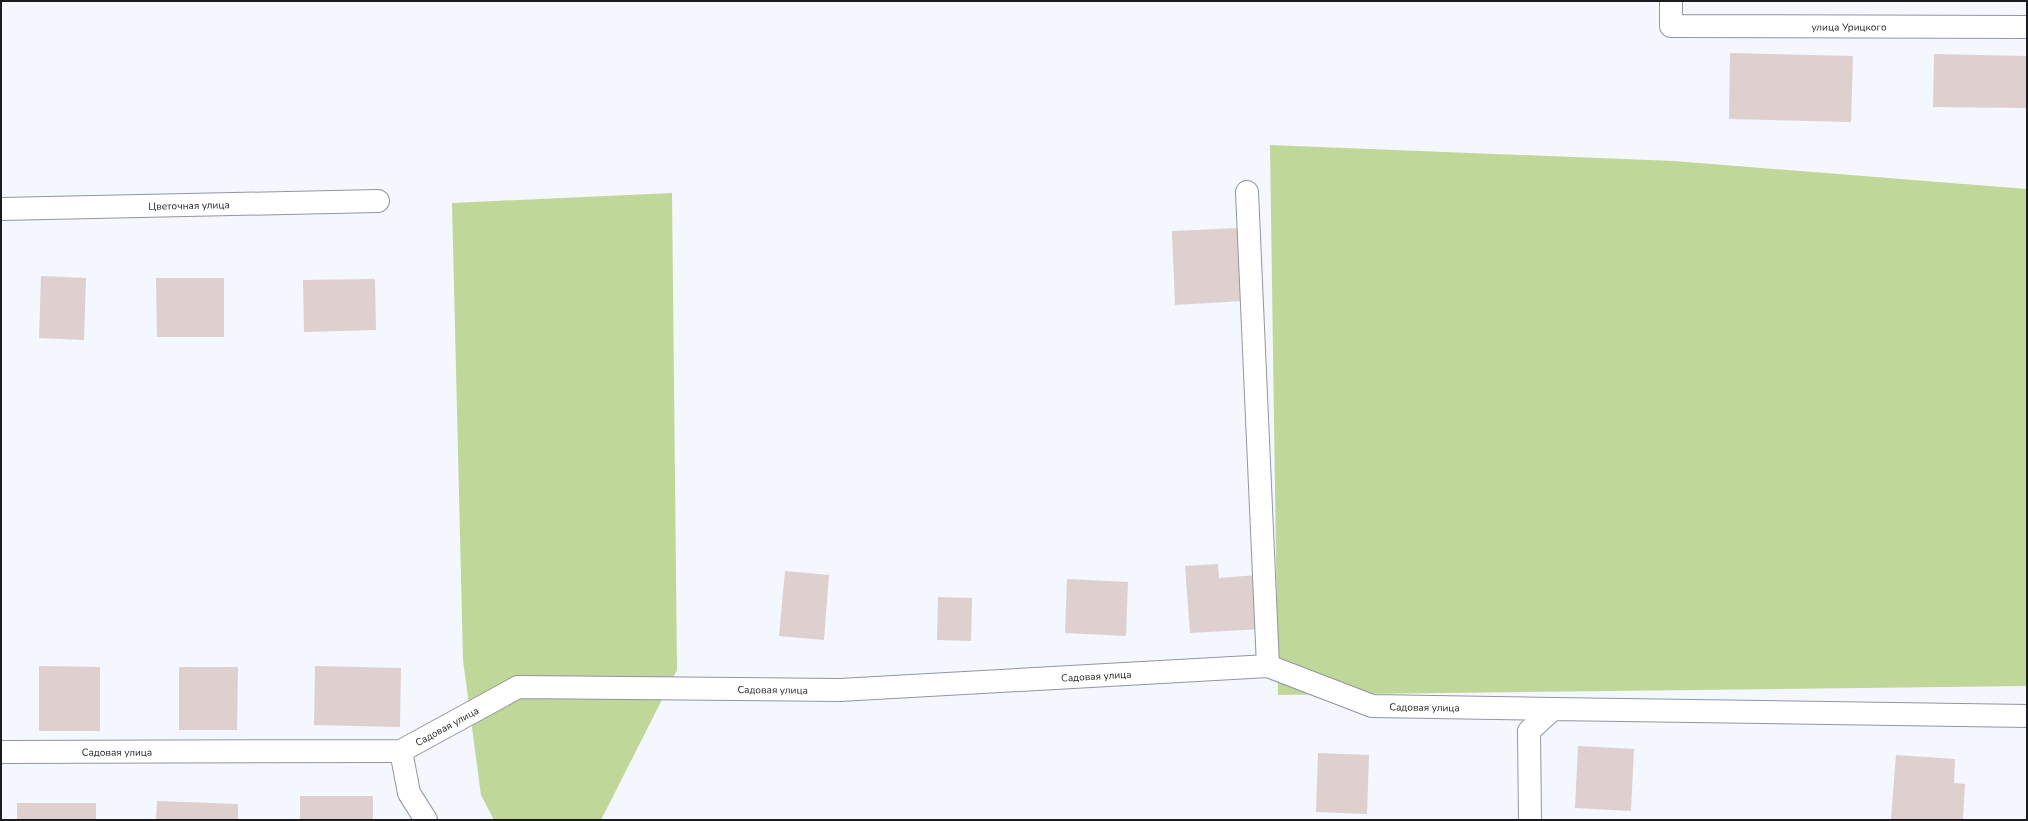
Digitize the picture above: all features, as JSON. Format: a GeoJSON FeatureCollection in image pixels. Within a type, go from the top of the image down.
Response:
{"type":"FeatureCollection","features":[{"type":"Feature","properties":{"kind":"street","name":"улица Урицкого"},"geometry":{"type":"LineString","coordinates":[[1671,1],[1671,26],[2027,27]]}},
{"type":"Feature","properties":{"kind":"street"},"geometry":{"type":"LineString","coordinates":[[1247,192],[1268,666]]}},
{"type":"Feature","properties":{"kind":"street","name":"Цветочная улица"},"geometry":{"type":"LineString","coordinates":[[1,209],[378,201]]}},
{"type":"Feature","properties":{"kind":"street","name":"Садовая улица"},"geometry":{"type":"LineString","coordinates":[[1,752],[401,751],[518,687],[840,690],[1268,666],[1372,706],[2027,716]]}},
{"type":"Feature","properties":{"kind":"street"},"geometry":{"type":"LineString","coordinates":[[1530,820],[1529,731],[1553,709]]}},
{"type":"Feature","properties":{"kind":"street"},"geometry":{"type":"LineString","coordinates":[[401,751],[410,793],[426,820]]}},
{"type":"Feature","properties":{"kind":"green space"},"geometry":{"type":"Polygon","coordinates":[[[1270,145],[1674,161],[2027,189],[2027,686],[1278,695],[1270,145]]]}},
{"type":"Feature","properties":{"kind":"green space"},"geometry":{"type":"Polygon","coordinates":[[[672,193],[677,670],[601,820],[494,820],[481,795],[463,660],[452,203],[672,193]]]}},
{"type":"Feature","properties":{"kind":"building"},"geometry":{"type":"Polygon","coordinates":[[[1730,53],[1853,56],[1851,122],[1729,119],[1730,53]]]}},
{"type":"Feature","properties":{"kind":"building"},"geometry":{"type":"Polygon","coordinates":[[[1934,54],[2027,56],[2027,108],[1933,107],[1934,54]]]}},
{"type":"Feature","properties":{"kind":"building"},"geometry":{"type":"Polygon","coordinates":[[[1239,228],[1243,301],[1175,305],[1172,231],[1239,228]]]}},
{"type":"Feature","properties":{"kind":"building"},"geometry":{"type":"Polygon","coordinates":[[[41,276],[86,278],[84,340],[39,338],[41,276]]]}},
{"type":"Feature","properties":{"kind":"building"},"geometry":{"type":"Polygon","coordinates":[[[156,278],[224,278],[224,337],[157,337],[156,278]]]}},
{"type":"Feature","properties":{"kind":"building"},"geometry":{"type":"Polygon","coordinates":[[[375,279],[376,330],[304,332],[303,280],[375,279]]]}},
{"type":"Feature","properties":{"kind":"building"},"geometry":{"type":"Polygon","coordinates":[[[1218,564],[1219,578],[1257,575],[1261,629],[1190,633],[1185,566],[1218,564]]]}},
{"type":"Feature","properties":{"kind":"building"},"geometry":{"type":"Polygon","coordinates":[[[785,571],[829,575],[824,640],[779,636],[785,571]]]}},
{"type":"Feature","properties":{"kind":"building"},"geometry":{"type":"Polygon","coordinates":[[[1067,579],[1128,582],[1126,636],[1065,633],[1067,579]]]}},
{"type":"Feature","properties":{"kind":"building"},"geometry":{"type":"Polygon","coordinates":[[[938,597],[972,598],[971,641],[937,640],[938,597]]]}},
{"type":"Feature","properties":{"kind":"building"},"geometry":{"type":"Polygon","coordinates":[[[39,666],[100,667],[100,731],[39,731],[39,666]]]}},
{"type":"Feature","properties":{"kind":"building"},"geometry":{"type":"Polygon","coordinates":[[[315,666],[401,668],[400,727],[314,725],[315,666]]]}},
{"type":"Feature","properties":{"kind":"building"},"geometry":{"type":"Polygon","coordinates":[[[179,667],[238,667],[237,730],[179,730],[179,667]]]}},
{"type":"Feature","properties":{"kind":"building"},"geometry":{"type":"Polygon","coordinates":[[[1578,746],[1634,749],[1631,811],[1575,808],[1578,746]]]}},
{"type":"Feature","properties":{"kind":"building"},"geometry":{"type":"Polygon","coordinates":[[[1318,753],[1369,755],[1367,814],[1316,812],[1318,753]]]}},
{"type":"Feature","properties":{"kind":"building"},"geometry":{"type":"Polygon","coordinates":[[[1896,755],[1955,759],[1954,783],[1965,784],[1963,820],[1891,819],[1896,755]]]}},
{"type":"Feature","properties":{"kind":"building"},"geometry":{"type":"Polygon","coordinates":[[[300,796],[373,796],[373,820],[300,820],[300,796]]]}},
{"type":"Feature","properties":{"kind":"building"},"geometry":{"type":"Polygon","coordinates":[[[157,801],[238,804],[238,820],[156,820],[157,801]]]}},
{"type":"Feature","properties":{"kind":"building"},"geometry":{"type":"Polygon","coordinates":[[[17,803],[96,803],[96,820],[17,820],[17,803]]]}}]}
